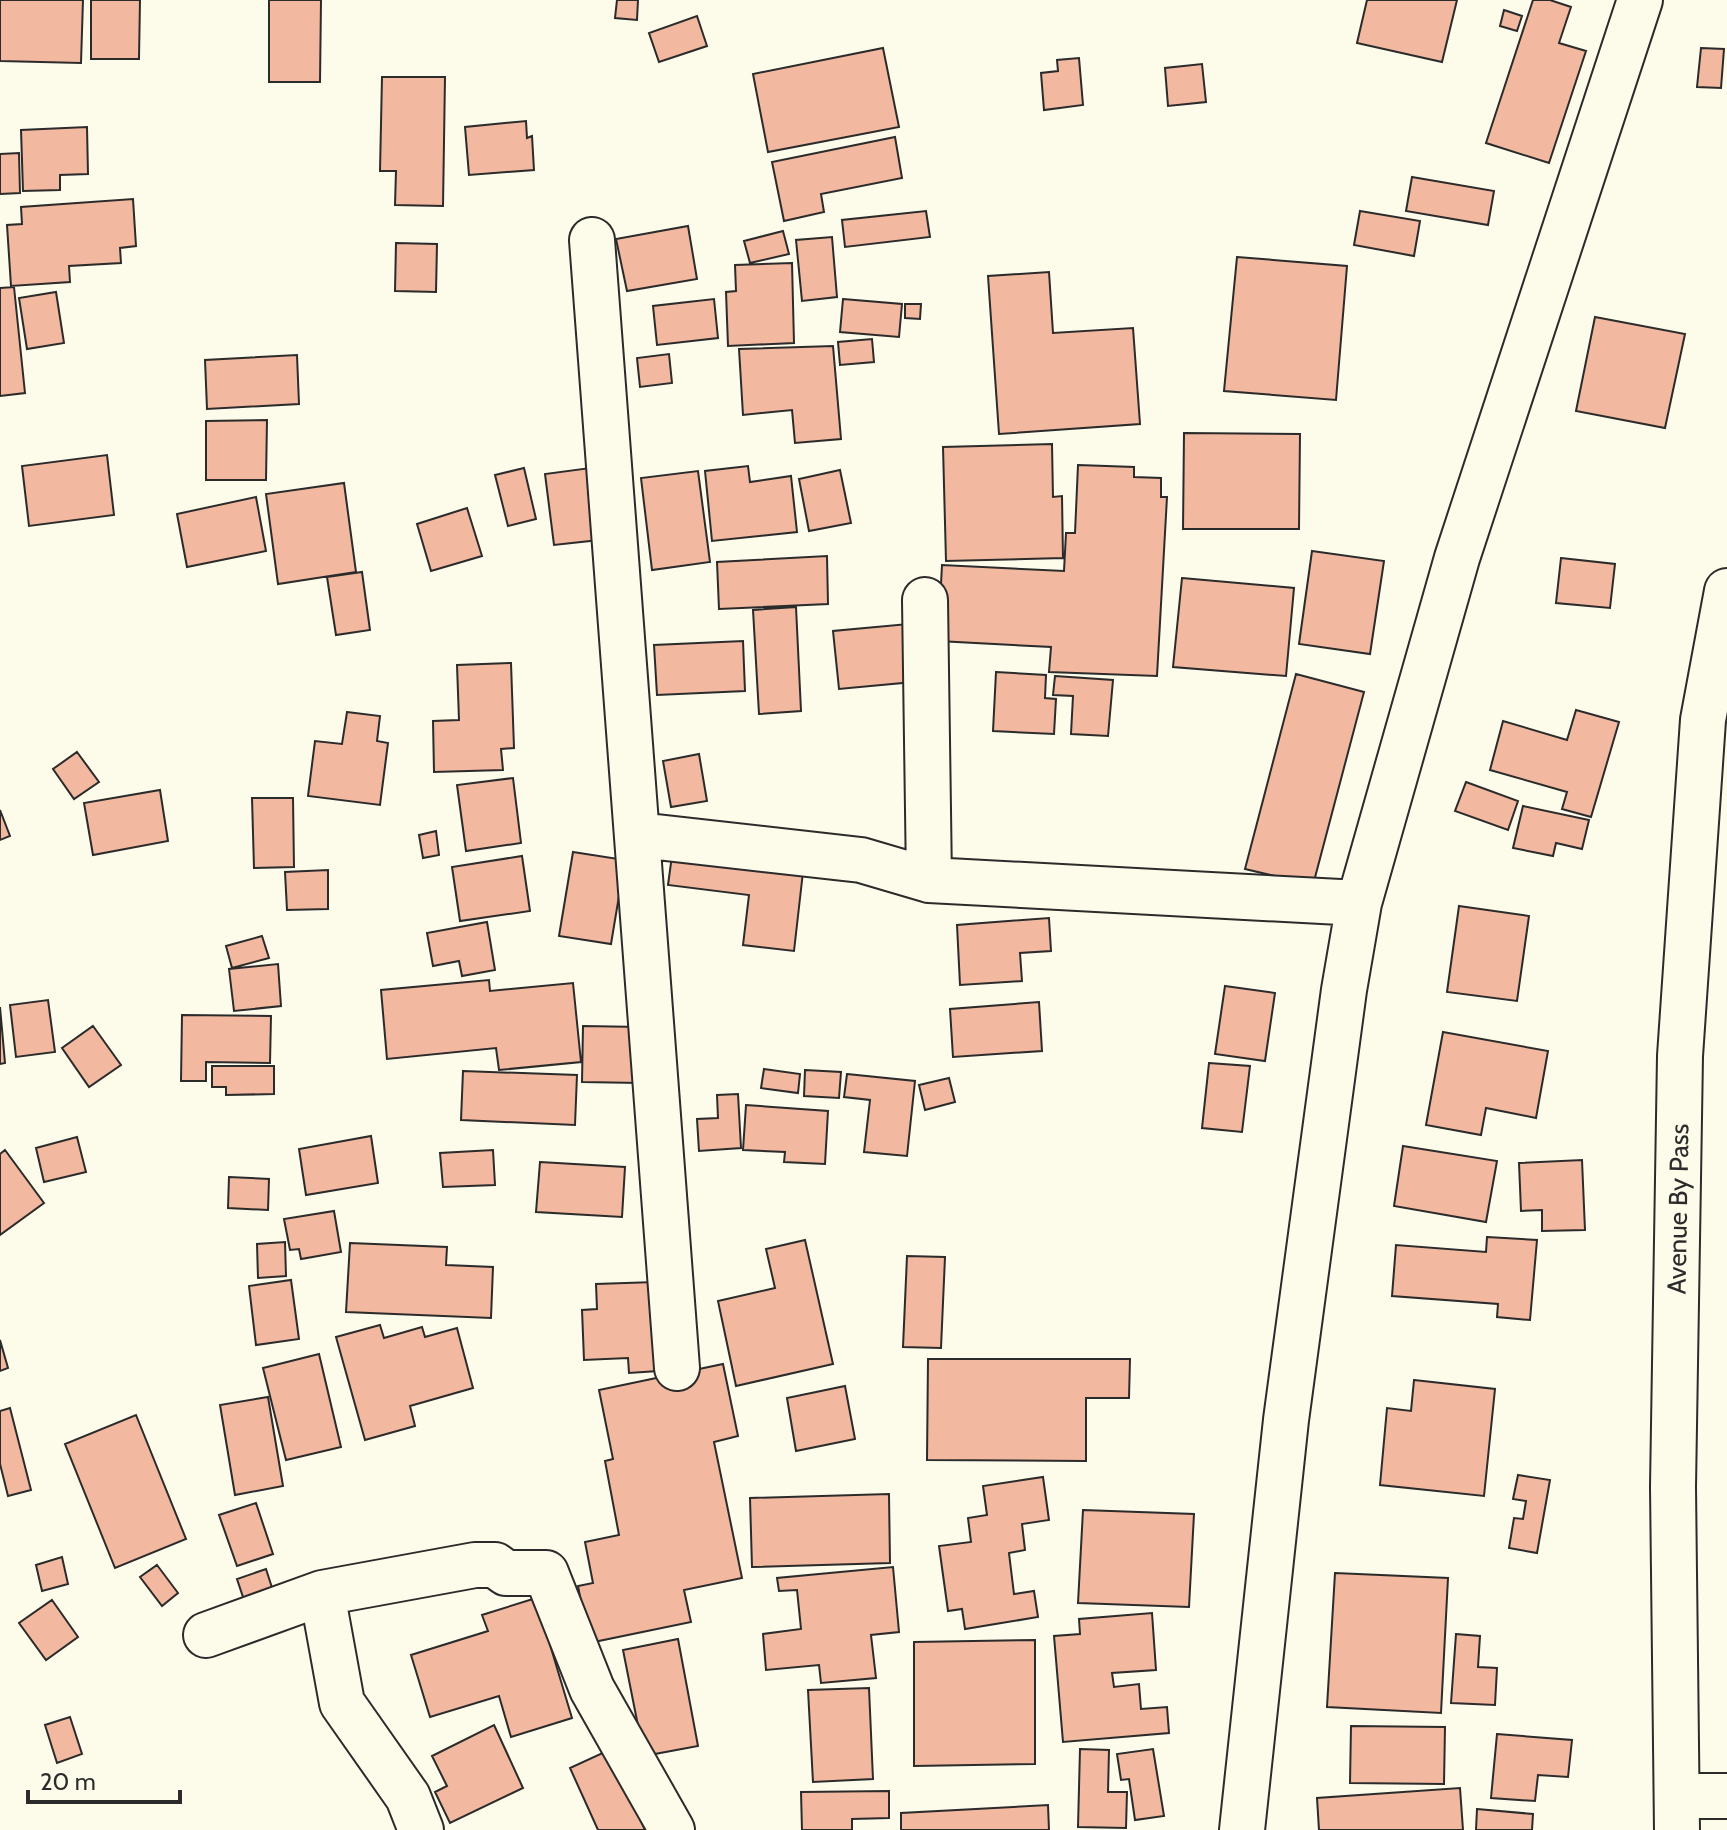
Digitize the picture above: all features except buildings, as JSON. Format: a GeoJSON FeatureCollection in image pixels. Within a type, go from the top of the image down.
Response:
{"type":"FeatureCollection","features":[{"type":"Feature","properties":{"kind":"main road"},"geometry":{"type":"LineString","coordinates":[[1242,1830],[1286,1420],[1344,990],[1359,903],[1457,558],[1640,0]]}},
{"type":"Feature","properties":{"kind":"main road"},"geometry":{"type":"LineString","coordinates":[[592,240],[677,1368]]}},
{"type":"Feature","properties":{"kind":"main road","name":"Avenue By Pass"},"geometry":{"type":"LineString","coordinates":[[1678,1813],[1673,1487],[1680,1056],[1703,720],[1727,591]]}},
{"type":"Feature","properties":{"kind":"main road"},"geometry":{"type":"LineString","coordinates":[[925,600],[929,880]]}},
{"type":"Feature","properties":{"kind":"main road"},"geometry":{"type":"LineString","coordinates":[[639,835],[861,860],[929,880],[1359,903]]}},
{"type":"Feature","properties":{"kind":"main road"},"geometry":{"type":"LineString","coordinates":[[206,1635],[322,1593],[475,1565],[495,1565],[506,1573],[546,1573],[592,1689],[672,1830]]}},
{"type":"Feature","properties":{"kind":"main road"},"geometry":{"type":"LineString","coordinates":[[322,1593],[342,1703],[408,1797],[421,1830]]}},
{"type":"Feature","properties":{"kind":"main road"},"geometry":{"type":"LineString","coordinates":[[1678,1813],[1727,1796]]}}]}
